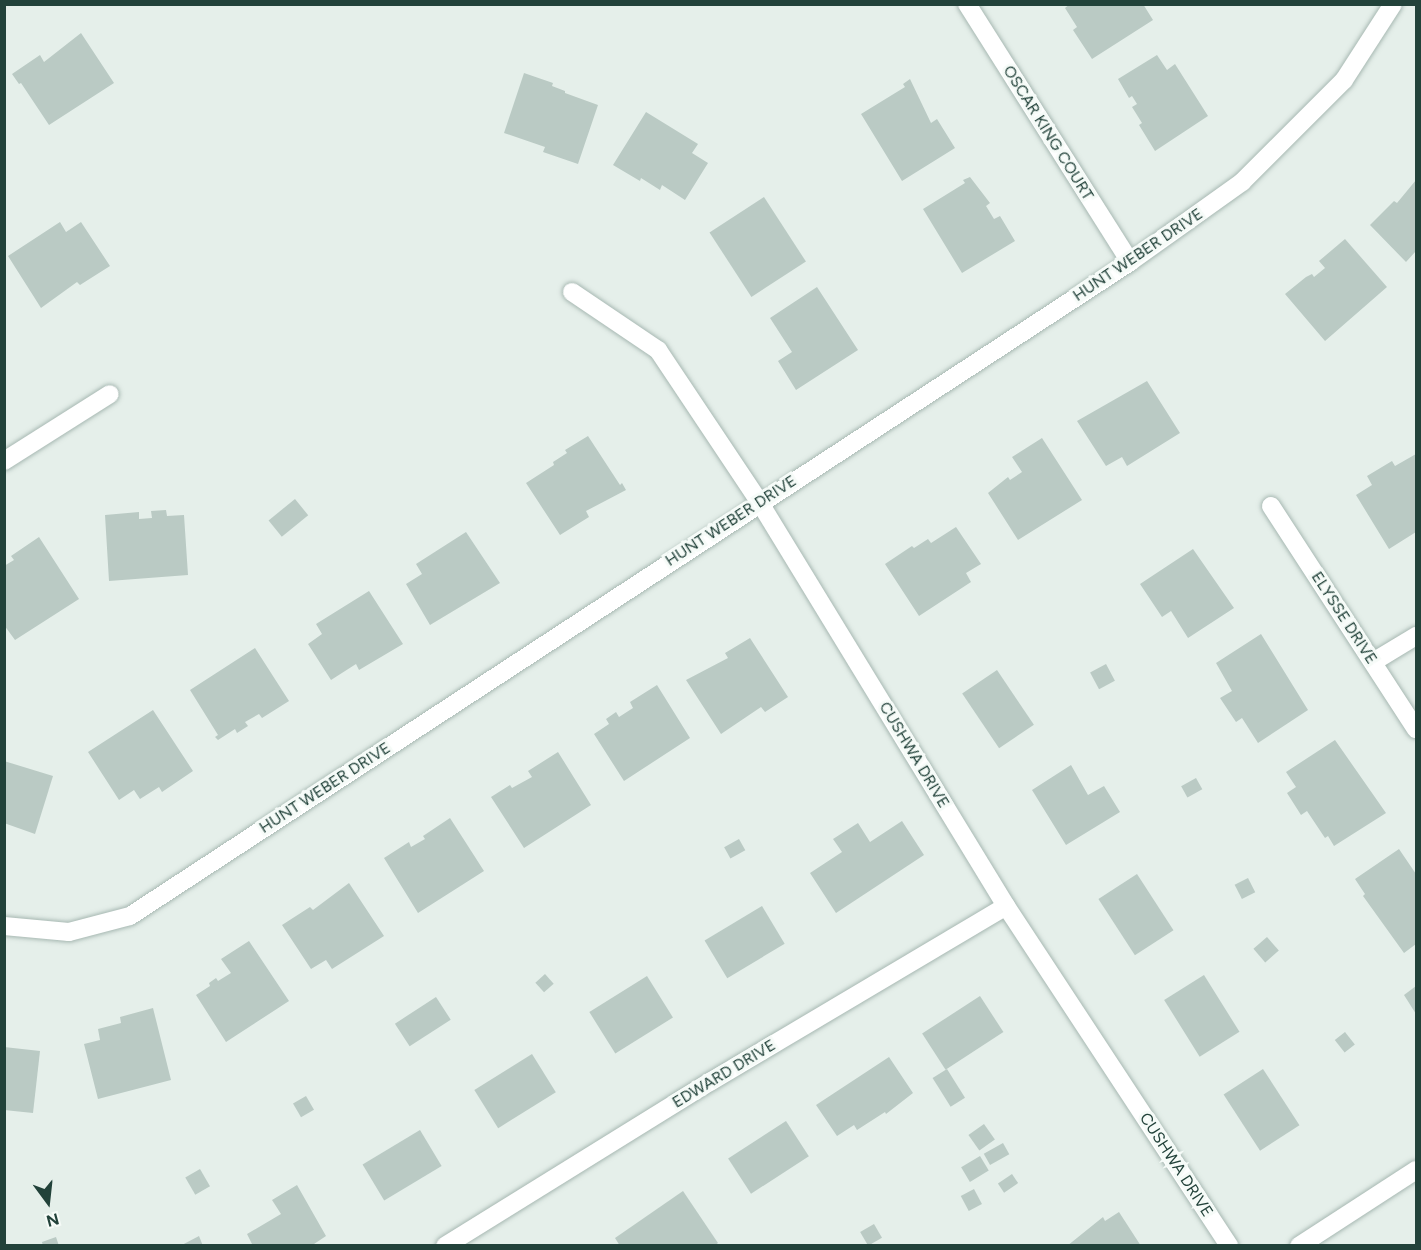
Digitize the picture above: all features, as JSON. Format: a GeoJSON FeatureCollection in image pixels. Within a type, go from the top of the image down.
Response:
{"type":"FeatureCollection","features":[{"type":"Feature","properties":{"kind":"street","name":"OSCAR KING COURT"},"geometry":{"type":"LineString","coordinates":[[967,4],[1130,262]]}},
{"type":"Feature","properties":{"kind":"street","name":"HUNT WEBER DRIVE"},"geometry":{"type":"LineString","coordinates":[[4,926],[69,932],[130,916],[1130,262],[1242,182],[1344,80],[1393,4]]}},
{"type":"Feature","properties":{"kind":"street","name":"CUSHWA DRIVE"},"geometry":{"type":"LineString","coordinates":[[572,292],[658,350],[760,502],[1005,906],[1229,1245]]}},
{"type":"Feature","properties":{"kind":"street"},"geometry":{"type":"LineString","coordinates":[[4,461],[110,394]]}},
{"type":"Feature","properties":{"kind":"street","name":"ELYSSE DRIVE"},"geometry":{"type":"LineString","coordinates":[[1271,506],[1416,729]]}},
{"type":"Feature","properties":{"kind":"street"},"geometry":{"type":"LineString","coordinates":[[1373,662],[1416,636]]}},
{"type":"Feature","properties":{"kind":"street","name":"EDWARD DRIVE"},"geometry":{"type":"LineString","coordinates":[[445,1245],[710,1082],[1005,906]]}},
{"type":"Feature","properties":{"kind":"street"},"geometry":{"type":"LineString","coordinates":[[1299,1245],[1416,1170]]}},
{"type":"Feature","properties":{"kind":"building"},"geometry":{"type":"Polygon","coordinates":[[[1070,4],[1143,4],[1153,20],[1092,59],[1073,30],[1077,27],[1065,8],[1070,4]]]}},
{"type":"Feature","properties":{"kind":"building"},"geometry":{"type":"Polygon","coordinates":[[[81,33],[114,83],[49,125],[21,83],[19,84],[12,74],[40,55],[44,62],[81,33]]]}},
{"type":"Feature","properties":{"kind":"building"},"geometry":{"type":"Polygon","coordinates":[[[1157,55],[1167,70],[1175,64],[1208,116],[1155,151],[1139,125],[1142,123],[1132,107],[1137,104],[1132,96],[1129,98],[1118,79],[1157,55]]]}},
{"type":"Feature","properties":{"kind":"building"},"geometry":{"type":"Polygon","coordinates":[[[524,73],[553,83],[552,86],[565,93],[598,105],[578,164],[543,152],[545,147],[504,133],[524,73]]]}},
{"type":"Feature","properties":{"kind":"building"},"geometry":{"type":"Polygon","coordinates":[[[910,79],[931,123],[937,119],[955,148],[902,181],[861,114],[905,87],[903,84],[910,79]]]}},
{"type":"Feature","properties":{"kind":"building"},"geometry":{"type":"Polygon","coordinates":[[[646,112],[698,144],[692,153],[708,163],[685,200],[662,185],[660,190],[613,165],[646,112]]]}},
{"type":"Feature","properties":{"kind":"building"},"geometry":{"type":"Polygon","coordinates":[[[970,177],[990,203],[986,206],[994,219],[1000,216],[1015,241],[962,273],[923,209],[965,183],[963,180],[970,177]]]}},
{"type":"Feature","properties":{"kind":"building"},"geometry":{"type":"Polygon","coordinates":[[[1416,180],[1416,251],[1406,262],[1370,225],[1394,201],[1397,203],[1416,180]]]}},
{"type":"Feature","properties":{"kind":"building"},"geometry":{"type":"Polygon","coordinates":[[[764,197],[806,262],[751,297],[709,232],[764,197]]]}},
{"type":"Feature","properties":{"kind":"building"},"geometry":{"type":"Polygon","coordinates":[[[60,222],[66,232],[81,222],[110,266],[80,285],[77,282],[41,308],[8,256],[60,222]]]}},
{"type":"Feature","properties":{"kind":"building"},"geometry":{"type":"Polygon","coordinates":[[[1345,239],[1387,287],[1325,341],[1285,294],[1306,277],[1312,274],[1314,277],[1325,268],[1319,261],[1345,239]]]}},
{"type":"Feature","properties":{"kind":"building"},"geometry":{"type":"Polygon","coordinates":[[[817,287],[858,350],[796,390],[778,361],[792,352],[770,318],[817,287]]]}},
{"type":"Feature","properties":{"kind":"building"},"geometry":{"type":"Polygon","coordinates":[[[1147,381],[1180,433],[1127,466],[1122,457],[1106,466],[1077,421],[1147,381]]]}},
{"type":"Feature","properties":{"kind":"building"},"geometry":{"type":"Polygon","coordinates":[[[588,436],[620,485],[622,483],[626,490],[586,511],[589,517],[560,535],[526,483],[554,465],[553,462],[567,453],[565,450],[588,436]]]}},
{"type":"Feature","properties":{"kind":"building"},"geometry":{"type":"Polygon","coordinates":[[[1042,438],[1082,500],[1018,540],[988,493],[1008,477],[1010,480],[1022,472],[1012,457],[1042,438]]]}},
{"type":"Feature","properties":{"kind":"building"},"geometry":{"type":"Polygon","coordinates":[[[1416,454],[1416,532],[1389,549],[1356,495],[1372,485],[1367,476],[1392,461],[1395,466],[1416,454]]]}},
{"type":"Feature","properties":{"kind":"building"},"geometry":{"type":"Polygon","coordinates":[[[295,499],[308,515],[282,537],[269,520],[295,499]]]}},
{"type":"Feature","properties":{"kind":"building"},"geometry":{"type":"Polygon","coordinates":[[[166,510],[167,516],[184,515],[188,575],[109,581],[105,515],[139,512],[139,519],[152,518],[151,511],[166,510]]]}},
{"type":"Feature","properties":{"kind":"building"},"geometry":{"type":"Polygon","coordinates":[[[956,527],[981,564],[966,573],[971,582],[919,616],[885,564],[912,546],[914,548],[928,539],[931,543],[956,527]]]}},
{"type":"Feature","properties":{"kind":"building"},"geometry":{"type":"Polygon","coordinates":[[[466,532],[500,583],[430,625],[406,584],[422,574],[416,564],[466,532]]]}},
{"type":"Feature","properties":{"kind":"building"},"geometry":{"type":"Polygon","coordinates":[[[39,537],[79,599],[15,640],[4,625],[4,566],[14,560],[11,556],[39,537]]]}},
{"type":"Feature","properties":{"kind":"building"},"geometry":{"type":"Polygon","coordinates":[[[1193,549],[1234,608],[1188,638],[1171,611],[1162,617],[1140,584],[1193,549]]]}},
{"type":"Feature","properties":{"kind":"building"},"geometry":{"type":"Polygon","coordinates":[[[369,591],[403,644],[359,670],[356,664],[331,680],[308,644],[322,634],[316,624],[369,591]]]}},
{"type":"Feature","properties":{"kind":"building"},"geometry":{"type":"Polygon","coordinates":[[[1261,634],[1308,710],[1258,743],[1242,718],[1236,722],[1220,698],[1232,691],[1216,663],[1261,634]]]}},
{"type":"Feature","properties":{"kind":"building"},"geometry":{"type":"Polygon","coordinates":[[[750,638],[788,697],[765,712],[761,707],[721,734],[686,680],[728,658],[725,653],[750,638]]]}},
{"type":"Feature","properties":{"kind":"building"},"geometry":{"type":"Polygon","coordinates":[[[255,648],[289,701],[262,718],[259,714],[245,722],[248,726],[237,733],[235,729],[218,740],[215,737],[218,735],[190,690],[255,648]]]}},
{"type":"Feature","properties":{"kind":"building"},"geometry":{"type":"Polygon","coordinates":[[[1106,664],[1115,681],[1099,689],[1090,672],[1106,664]]]}},
{"type":"Feature","properties":{"kind":"building"},"geometry":{"type":"Polygon","coordinates":[[[997,670],[1034,725],[999,748],[962,693],[997,670]]]}},
{"type":"Feature","properties":{"kind":"building"},"geometry":{"type":"Polygon","coordinates":[[[657,685],[690,738],[624,781],[594,734],[609,724],[606,719],[616,712],[619,717],[633,708],[630,702],[657,685]]]}},
{"type":"Feature","properties":{"kind":"building"},"geometry":{"type":"Polygon","coordinates":[[[153,710],[193,771],[162,792],[159,787],[140,799],[134,790],[119,800],[88,752],[153,710]]]}},
{"type":"Feature","properties":{"kind":"building"},"geometry":{"type":"Polygon","coordinates":[[[1335,740],[1386,813],[1334,846],[1328,836],[1325,838],[1307,811],[1301,815],[1287,793],[1296,787],[1286,772],[1335,740]]]}},
{"type":"Feature","properties":{"kind":"building"},"geometry":{"type":"Polygon","coordinates":[[[558,752],[591,805],[524,848],[491,797],[510,785],[512,788],[532,777],[528,771],[558,752]]]}},
{"type":"Feature","properties":{"kind":"building"},"geometry":{"type":"Polygon","coordinates":[[[4,761],[53,776],[35,834],[4,823],[4,761]]]}},
{"type":"Feature","properties":{"kind":"building"},"geometry":{"type":"Polygon","coordinates":[[[1071,765],[1088,795],[1104,786],[1120,812],[1066,845],[1032,790],[1071,765]]]}},
{"type":"Feature","properties":{"kind":"building"},"geometry":{"type":"Polygon","coordinates":[[[1196,778],[1202,789],[1187,798],[1181,786],[1196,778]]]}},
{"type":"Feature","properties":{"kind":"building"},"geometry":{"type":"Polygon","coordinates":[[[450,818],[484,871],[418,913],[384,858],[409,842],[411,847],[425,839],[423,836],[450,818]]]}},
{"type":"Feature","properties":{"kind":"building"},"geometry":{"type":"Polygon","coordinates":[[[902,821],[924,855],[836,913],[810,873],[842,852],[833,839],[858,823],[870,842],[902,821]]]}},
{"type":"Feature","properties":{"kind":"building"},"geometry":{"type":"Polygon","coordinates":[[[739,839],[745,850],[730,859],[724,847],[739,839]]]}},
{"type":"Feature","properties":{"kind":"building"},"geometry":{"type":"Polygon","coordinates":[[[1399,849],[1416,874],[1416,944],[1404,953],[1363,896],[1365,894],[1355,879],[1399,849]]]}},
{"type":"Feature","properties":{"kind":"building"},"geometry":{"type":"Polygon","coordinates":[[[1137,874],[1173,930],[1135,955],[1098,899],[1137,874]]]}},
{"type":"Feature","properties":{"kind":"building"},"geometry":{"type":"Polygon","coordinates":[[[1248,878],[1255,892],[1242,899],[1235,885],[1248,878]]]}},
{"type":"Feature","properties":{"kind":"building"},"geometry":{"type":"Polygon","coordinates":[[[349,883],[384,936],[332,969],[326,960],[311,969],[282,925],[310,907],[313,910],[349,883]]]}},
{"type":"Feature","properties":{"kind":"building"},"geometry":{"type":"Polygon","coordinates":[[[762,906],[785,944],[727,978],[705,941],[762,906]]]}},
{"type":"Feature","properties":{"kind":"building"},"geometry":{"type":"Polygon","coordinates":[[[1267,937],[1279,951],[1265,962],[1253,949],[1267,937]]]}},
{"type":"Feature","properties":{"kind":"building"},"geometry":{"type":"Polygon","coordinates":[[[249,941],[289,1001],[226,1042],[196,995],[210,986],[209,983],[216,978],[218,981],[231,973],[221,959],[249,941]]]}},
{"type":"Feature","properties":{"kind":"building"},"geometry":{"type":"Polygon","coordinates":[[[545,974],[554,984],[544,992],[535,983],[545,974]]]}},
{"type":"Feature","properties":{"kind":"building"},"geometry":{"type":"Polygon","coordinates":[[[1204,975],[1240,1032],[1200,1057],[1164,1000],[1204,975]]]}},
{"type":"Feature","properties":{"kind":"building"},"geometry":{"type":"Polygon","coordinates":[[[647,976],[673,1018],[615,1054],[589,1012],[647,976]]]}},
{"type":"Feature","properties":{"kind":"building"},"geometry":{"type":"Polygon","coordinates":[[[1416,986],[1416,1014],[1404,995],[1416,986]]]}},
{"type":"Feature","properties":{"kind":"building"},"geometry":{"type":"Polygon","coordinates":[[[980,996],[1003,1032],[946,1070],[922,1034],[980,996]]]}},
{"type":"Feature","properties":{"kind":"building"},"geometry":{"type":"Polygon","coordinates":[[[436,997],[451,1020],[410,1046],[395,1024],[436,997]]]}},
{"type":"Feature","properties":{"kind":"building"},"geometry":{"type":"Polygon","coordinates":[[[153,1008],[171,1080],[98,1099],[84,1044],[100,1040],[98,1029],[121,1023],[120,1017],[153,1008]]]}},
{"type":"Feature","properties":{"kind":"building"},"geometry":{"type":"Polygon","coordinates":[[[1345,1032],[1355,1045],[1345,1053],[1335,1040],[1345,1032]]]}},
{"type":"Feature","properties":{"kind":"building"},"geometry":{"type":"Polygon","coordinates":[[[4,1047],[40,1051],[33,1113],[4,1110],[4,1047]]]}},
{"type":"Feature","properties":{"kind":"building"},"geometry":{"type":"Polygon","coordinates":[[[532,1054],[556,1092],[498,1128],[474,1090],[532,1054]]]}},
{"type":"Feature","properties":{"kind":"building"},"geometry":{"type":"Polygon","coordinates":[[[889,1057],[913,1093],[886,1114],[885,1112],[857,1130],[854,1125],[837,1136],[816,1105],[889,1057]]]}},
{"type":"Feature","properties":{"kind":"building"},"geometry":{"type":"Polygon","coordinates":[[[947,1069],[965,1098],[951,1107],[933,1078],[947,1069]]]}},
{"type":"Feature","properties":{"kind":"building"},"geometry":{"type":"Polygon","coordinates":[[[1263,1069],[1299,1125],[1260,1151],[1224,1095],[1263,1069]]]}},
{"type":"Feature","properties":{"kind":"building"},"geometry":{"type":"Polygon","coordinates":[[[306,1096],[314,1110],[301,1117],[293,1104],[306,1096]]]}},
{"type":"Feature","properties":{"kind":"building"},"geometry":{"type":"Polygon","coordinates":[[[786,1121],[809,1156],[751,1194],[728,1159],[786,1121]]]}},
{"type":"Feature","properties":{"kind":"building"},"geometry":{"type":"Polygon","coordinates":[[[984,1124],[995,1140],[979,1150],[968,1135],[984,1124]]]}},
{"type":"Feature","properties":{"kind":"building"},"geometry":{"type":"Polygon","coordinates":[[[420,1130],[442,1166],[384,1201],[363,1165],[420,1130]]]}},
{"type":"Feature","properties":{"kind":"building"},"geometry":{"type":"Polygon","coordinates":[[[1003,1143],[1009,1154],[990,1165],[984,1154],[1003,1143]]]}},
{"type":"Feature","properties":{"kind":"building"},"geometry":{"type":"Polygon","coordinates":[[[980,1156],[989,1171],[970,1182],[961,1167],[980,1156]]]}},
{"type":"Feature","properties":{"kind":"building"},"geometry":{"type":"Polygon","coordinates":[[[200,1169],[210,1186],[195,1195],[185,1178],[200,1169]]]}},
{"type":"Feature","properties":{"kind":"building"},"geometry":{"type":"Polygon","coordinates":[[[1012,1174],[1018,1183],[1004,1193],[998,1184],[1012,1174]]]}},
{"type":"Feature","properties":{"kind":"building"},"geometry":{"type":"Polygon","coordinates":[[[297,1185],[326,1236],[311,1246],[253,1246],[247,1234],[281,1214],[272,1200],[297,1185]]]}},
{"type":"Feature","properties":{"kind":"building"},"geometry":{"type":"Polygon","coordinates":[[[974,1189],[982,1204],[969,1211],[961,1196],[974,1189]]]}},
{"type":"Feature","properties":{"kind":"building"},"geometry":{"type":"Polygon","coordinates":[[[683,1191],[718,1243],[714,1246],[620,1246],[615,1238],[683,1191]]]}},
{"type":"Feature","properties":{"kind":"building"},"geometry":{"type":"Polygon","coordinates":[[[1119,1212],[1141,1246],[1067,1246],[1103,1217],[1105,1221],[1119,1212]]]}},
{"type":"Feature","properties":{"kind":"building"},"geometry":{"type":"Polygon","coordinates":[[[874,1224],[882,1238],[868,1246],[860,1232],[874,1224]]]}},
{"type":"Feature","properties":{"kind":"building"},"geometry":{"type":"Polygon","coordinates":[[[199,1236],[203,1246],[180,1246],[199,1236]]]}},
{"type":"Feature","properties":{"kind":"building"},"geometry":{"type":"Polygon","coordinates":[[[56,1237],[59,1246],[43,1246],[42,1242],[56,1237]]]}}]}
